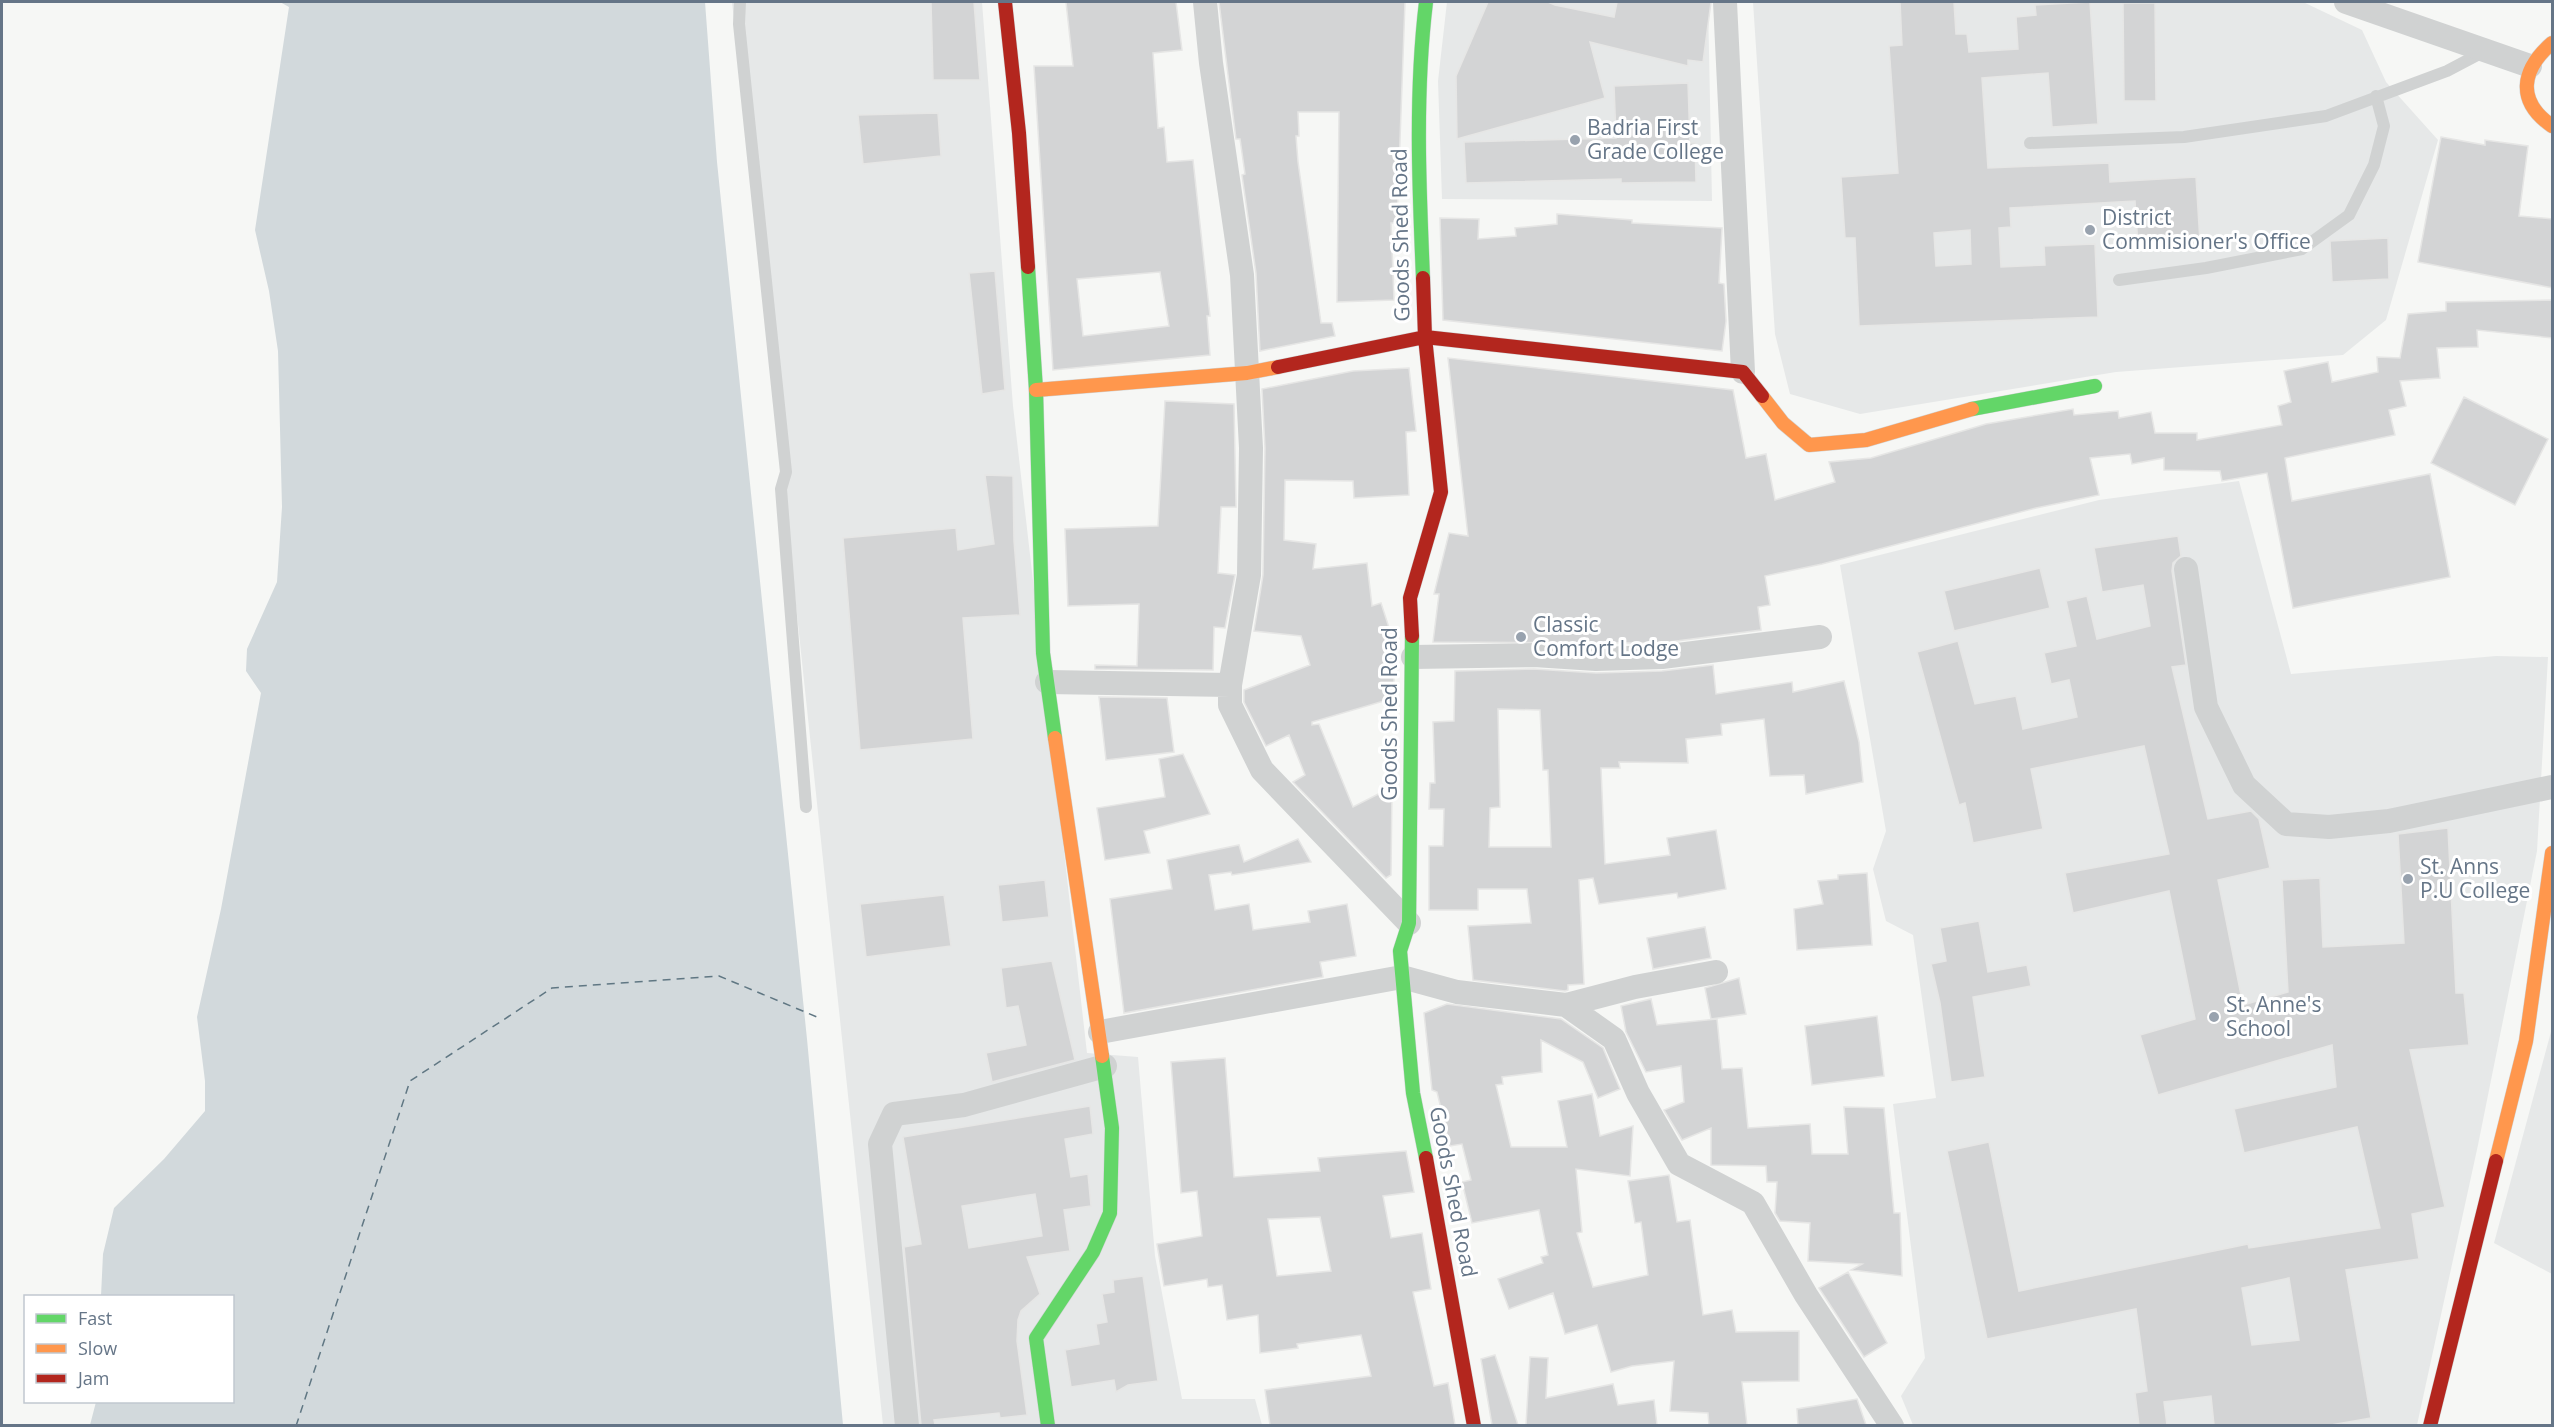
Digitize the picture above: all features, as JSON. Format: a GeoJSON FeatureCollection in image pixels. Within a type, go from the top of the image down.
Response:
{"type":"FeatureCollection","features":[{"type":"Feature","properties":{"kind":"street"},"geometry":{"type":"LineString","coordinates":[[1005,2],[1019,133],[1036,390],[1043,653],[1105,1066],[1112,1128],[1110,1213],[1093,1252],[1036,1338],[1048,1425]]}},
{"type":"Feature","properties":{"kind":"street"},"geometry":{"type":"LineString","coordinates":[[1205,2],[1214,86],[1242,275],[1251,448],[1249,575],[1230,685],[1230,705],[1262,770],[1409,923]]}},
{"type":"Feature","properties":{"kind":"street","name":"Goods Shed Road"},"geometry":{"type":"LineString","coordinates":[[1426,2],[1420,53],[1419,182],[1425,337],[1441,492],[1410,598],[1413,657],[1409,923],[1400,951],[1413,1093],[1435,1201],[1474,1425]]}},
{"type":"Feature","properties":{"kind":"street"},"geometry":{"type":"LineString","coordinates":[[1725,2],[1743,372],[1783,423],[1809,445],[1866,440],[1982,406],[2095,386]]}},
{"type":"Feature","properties":{"kind":"street"},"geometry":{"type":"LineString","coordinates":[[2346,2],[2530,66]]}},
{"type":"Feature","properties":{"kind":"street"},"geometry":{"type":"LineString","coordinates":[[2553,43],[2539,53],[2530,66],[2526,81],[2528,97],[2534,111],[2553,126]]}},
{"type":"Feature","properties":{"kind":"street"},"geometry":{"type":"LineString","coordinates":[[1036,390],[1247,373],[1425,337],[1743,372]]}},
{"type":"Feature","properties":{"kind":"street"},"geometry":{"type":"LineString","coordinates":[[2186,569],[2206,707],[2244,785],[2286,824],[2329,827],[2389,821],[2553,787]]}},
{"type":"Feature","properties":{"kind":"street"},"geometry":{"type":"LineString","coordinates":[[1413,657],[1534,655],[1596,659],[1662,657],[1820,637]]}},
{"type":"Feature","properties":{"kind":"street"},"geometry":{"type":"LineString","coordinates":[[1047,682],[1230,685]]}},
{"type":"Feature","properties":{"kind":"street"},"geometry":{"type":"LineString","coordinates":[[2430,1425],[2526,1041],[2553,853]]}},
{"type":"Feature","properties":{"kind":"street"},"geometry":{"type":"LineString","coordinates":[[1100,1032],[1402,977],[1457,992],[1566,1005],[1635,987],[1716,972]]}},
{"type":"Feature","properties":{"kind":"street"},"geometry":{"type":"LineString","coordinates":[[1566,1005],[1614,1039],[1638,1093],[1679,1164],[1753,1203],[1806,1295],[1892,1425]]}},
{"type":"Feature","properties":{"kind":"street"},"geometry":{"type":"LineString","coordinates":[[908,1425],[880,1144],[894,1114],[964,1105],[1105,1066]]}},
{"type":"Feature","properties":{"kind":"lane"},"geometry":{"type":"LineString","coordinates":[[740,2],[738,24],[786,472],[781,489],[806,807]]}},
{"type":"Feature","properties":{"kind":"lane"},"geometry":{"type":"LineString","coordinates":[[2030,143],[2184,137],[2326,116],[2447,71],[2486,50]]}},
{"type":"Feature","properties":{"kind":"lane"},"geometry":{"type":"LineString","coordinates":[[2119,280],[2206,268],[2302,249],[2349,215],[2374,165],[2384,126],[2376,96]]}},
{"type":"Feature","properties":{"kind":"shaded area"},"geometry":{"type":"Polygon","coordinates":[[[280,2],[705,2],[717,162],[807,1039],[843,1425],[90,1425],[96,1403],[234,1403],[234,1295],[101,1295],[103,1254],[114,1208],[164,1159],[205,1111],[205,1081],[197,1017],[221,909],[261,693],[246,671],[247,649],[277,582],[282,507],[278,351],[269,291],[255,230],[289,7],[280,2]]]}},
{"type":"Feature","properties":{"kind":"shaded area"},"geometry":{"type":"Polygon","coordinates":[[[732,2],[982,2],[1013,406],[1087,1053],[1138,1057],[1155,1256],[1182,1399],[1255,1399],[1262,1425],[883,1425],[732,2]]]}},
{"type":"Feature","properties":{"kind":"shaded area","name":"Badria First Grade College"},"geometry":{"type":"Polygon","coordinates":[[[1447,2],[1708,2],[1712,201],[1442,199],[1438,81],[1447,2]]]}},
{"type":"Feature","properties":{"kind":"shaded area","name":"District Commisioner's Office"},"geometry":{"type":"Polygon","coordinates":[[[1753,2],[2303,2],[2362,30],[2386,82],[2438,140],[2386,320],[2343,355],[2116,372],[1860,414],[1790,394],[1775,334],[1753,2]]]}},
{"type":"Feature","properties":{"kind":"shaded area","name":"St. Anne's School"},"geometry":{"type":"Polygon","coordinates":[[[2239,481],[2291,674],[2496,656],[2548,657],[2537,851],[2478,1145],[2417,1425],[1913,1425],[1901,1396],[1925,1358],[1893,1104],[1936,1098],[1913,935],[1886,921],[1873,869],[1886,831],[1840,565],[2099,500],[2239,481]]]}},
{"type":"Feature","properties":{"kind":"shaded area"},"geometry":{"type":"Polygon","coordinates":[[[2552,1028],[2552,1274],[2494,1243],[2552,1028]]]}},
{"type":"Feature","properties":{"kind":"building"},"geometry":{"type":"Polygon","coordinates":[[[931,2],[974,2],[980,80],[933,80],[931,2]]]}},
{"type":"Feature","properties":{"kind":"building"},"geometry":{"type":"Polygon","coordinates":[[[1066,2],[1176,2],[1182,50],[1153,53],[1158,128],[1164,127],[1167,162],[1193,160],[1210,316],[1207,316],[1210,355],[1053,370],[1034,66],[1073,66],[1066,2]],[[1160,272],[1077,279],[1083,336],[1169,326],[1160,272]]]}},
{"type":"Feature","properties":{"kind":"building"},"geometry":{"type":"Polygon","coordinates":[[[1219,2],[1405,2],[1397,223],[1391,223],[1394,300],[1337,302],[1339,112],[1298,112],[1299,136],[1296,136],[1298,162],[1321,323],[1332,323],[1335,336],[1260,351],[1256,273],[1242,175],[1245,174],[1240,139],[1236,139],[1219,2]]]}},
{"type":"Feature","properties":{"kind":"building"},"geometry":{"type":"Polygon","coordinates":[[[1488,2],[1548,2],[1614,17],[1617,2],[1711,2],[1703,62],[1688,60],[1688,66],[1590,42],[1605,98],[1457,139],[1456,76],[1488,2]]]}},
{"type":"Feature","properties":{"kind":"building"},"geometry":{"type":"Polygon","coordinates":[[[1900,2],[1954,2],[1956,34],[1967,34],[1969,52],[2018,49],[2016,17],[2036,15],[2035,5],[2090,2],[2098,124],[2052,127],[2048,73],[1982,78],[1988,168],[2109,163],[2110,182],[2196,177],[2200,242],[2138,246],[2135,201],[2010,208],[2011,227],[1999,228],[2001,267],[2045,265],[2044,246],[2095,244],[2098,317],[1859,326],[1855,238],[1845,238],[1841,177],[1898,173],[1889,46],[1902,45],[1900,2]],[[1970,230],[1934,233],[1936,266],[1971,264],[1970,230]]]}},
{"type":"Feature","properties":{"kind":"building"},"geometry":{"type":"Polygon","coordinates":[[[2123,3],[2155,3],[2156,101],[2124,101],[2123,3]]]}},
{"type":"Feature","properties":{"kind":"building"},"geometry":{"type":"Polygon","coordinates":[[[1688,83],[1690,143],[1695,143],[1696,182],[1621,183],[1621,179],[1466,183],[1464,142],[1616,138],[1614,86],[1688,83]]]}},
{"type":"Feature","properties":{"kind":"building"},"geometry":{"type":"Polygon","coordinates":[[[938,113],[941,156],[863,164],[858,115],[938,113]]]}},
{"type":"Feature","properties":{"kind":"building"},"geometry":{"type":"Polygon","coordinates":[[[2441,137],[2485,145],[2485,140],[2528,146],[2519,216],[2553,219],[2553,288],[2418,262],[2441,137]]]}},
{"type":"Feature","properties":{"kind":"building"},"geometry":{"type":"Polygon","coordinates":[[[1557,214],[1632,220],[1632,223],[1722,228],[1719,283],[1724,284],[1726,321],[1722,351],[1443,320],[1440,218],[1479,219],[1478,239],[1516,236],[1515,228],[1557,224],[1557,214]]]}},
{"type":"Feature","properties":{"kind":"building"},"geometry":{"type":"Polygon","coordinates":[[[2388,238],[2389,279],[2332,282],[2330,241],[2388,238]]]}},
{"type":"Feature","properties":{"kind":"building"},"geometry":{"type":"Polygon","coordinates":[[[995,271],[1005,390],[982,394],[969,273],[995,271]]]}},
{"type":"Feature","properties":{"kind":"building"},"geometry":{"type":"Polygon","coordinates":[[[2553,300],[2553,338],[2477,330],[2478,347],[2437,348],[2440,378],[2400,381],[2406,406],[2389,410],[2395,435],[2285,458],[2292,501],[2430,474],[2450,577],[2293,608],[2267,473],[2222,481],[2220,471],[2164,470],[2164,458],[2132,464],[2130,454],[2090,458],[2099,495],[2036,508],[1822,564],[1765,576],[1770,605],[1758,607],[1761,630],[1661,643],[1433,642],[1439,594],[1434,594],[1449,533],[1468,536],[1448,358],[1733,390],[1746,458],[1766,454],[1775,500],[1835,482],[1829,462],[1871,458],[1986,424],[2073,409],[2074,415],[2118,411],[2119,418],[2151,412],[2155,433],[2197,433],[2197,440],[2282,425],[2278,406],[2291,402],[2284,371],[2328,362],[2332,382],[2378,372],[2377,357],[2400,358],[2408,314],[2446,311],[2446,302],[2553,300]]]}},
{"type":"Feature","properties":{"kind":"building"},"geometry":{"type":"Polygon","coordinates":[[[1409,368],[1416,431],[1406,432],[1409,495],[1354,498],[1353,481],[1285,480],[1284,540],[1316,544],[1313,569],[1367,563],[1372,606],[1381,603],[1394,643],[1394,698],[1312,722],[1312,725],[1319,724],[1353,807],[1392,787],[1391,875],[1386,878],[1293,782],[1305,775],[1289,735],[1266,746],[1244,702],[1244,690],[1310,665],[1301,636],[1254,631],[1263,575],[1265,448],[1262,389],[1353,371],[1409,368]]]}},
{"type":"Feature","properties":{"kind":"building"},"geometry":{"type":"Polygon","coordinates":[[[2464,397],[2548,439],[2515,505],[2431,463],[2464,397]]]}},
{"type":"Feature","properties":{"kind":"building"},"geometry":{"type":"Polygon","coordinates":[[[1165,401],[1234,404],[1236,507],[1221,507],[1218,573],[1235,575],[1225,628],[1214,627],[1213,670],[1095,669],[1095,665],[1137,666],[1139,604],[1068,606],[1065,529],[1158,526],[1165,401]]]}},
{"type":"Feature","properties":{"kind":"building"},"geometry":{"type":"Polygon","coordinates":[[[985,475],[1013,476],[1014,541],[1020,615],[963,618],[973,739],[860,750],[843,538],[956,528],[958,550],[994,544],[985,475]]]}},
{"type":"Feature","properties":{"kind":"building"},"geometry":{"type":"Polygon","coordinates":[[[2178,536],[2181,556],[2173,563],[2172,571],[2186,665],[2172,667],[2208,819],[2251,811],[2259,819],[2270,868],[2218,880],[2243,1005],[2288,992],[2282,880],[2320,878],[2323,947],[2404,943],[2398,834],[2448,828],[2456,993],[2464,993],[2469,1045],[2410,1050],[2445,1207],[2412,1214],[2419,1259],[2346,1270],[2371,1418],[2331,1425],[2214,1425],[2211,1396],[2164,1402],[2167,1425],[2139,1425],[2135,1393],[2147,1391],[2136,1309],[1987,1339],[1947,1151],[1989,1142],[2019,1291],[2248,1244],[2249,1248],[2380,1228],[2357,1127],[2244,1153],[2234,1109],[2336,1087],[2332,1045],[2158,1095],[2140,1035],[2195,1019],[2169,891],[2073,913],[2065,873],[2169,854],[2144,746],[2031,769],[2043,829],[1973,843],[1965,803],[1959,805],[1917,652],[1958,641],[1975,704],[2016,696],[2023,729],[2077,717],[2069,680],[2051,684],[2044,653],[2076,646],[2066,601],[2087,596],[2097,639],[2150,626],[2143,585],[2102,592],[2094,548],[2178,536]],[[2289,1278],[2242,1288],[2252,1345],[2299,1340],[2289,1278]]]}},
{"type":"Feature","properties":{"kind":"building"},"geometry":{"type":"Polygon","coordinates":[[[2040,568],[2050,608],[1954,631],[1944,591],[2040,568]]]}},
{"type":"Feature","properties":{"kind":"building"},"geometry":{"type":"Polygon","coordinates":[[[1713,665],[1716,694],[1792,682],[1793,692],[1844,681],[1859,742],[1863,782],[1806,794],[1804,775],[1770,776],[1764,719],[1721,724],[1722,735],[1686,739],[1688,763],[1619,762],[1620,768],[1601,768],[1605,864],[1670,855],[1667,838],[1716,830],[1726,889],[1678,898],[1677,893],[1599,904],[1593,878],[1579,880],[1584,984],[1568,985],[1568,990],[1565,991],[1473,980],[1468,926],[1531,923],[1527,889],[1478,889],[1478,910],[1429,910],[1429,846],[1443,846],[1444,809],[1429,809],[1430,783],[1435,783],[1433,722],[1454,721],[1455,671],[1534,669],[1596,673],[1662,671],[1713,665]],[[1498,709],[1500,807],[1490,808],[1489,847],[1551,847],[1548,770],[1543,770],[1540,710],[1498,709]]]}},
{"type":"Feature","properties":{"kind":"building"},"geometry":{"type":"Polygon","coordinates":[[[1099,697],[1167,698],[1174,752],[1106,760],[1099,697]]]}},
{"type":"Feature","properties":{"kind":"building"},"geometry":{"type":"Polygon","coordinates":[[[1183,754],[1210,814],[1144,831],[1150,853],[1105,860],[1097,808],[1165,797],[1159,759],[1183,754]]]}},
{"type":"Feature","properties":{"kind":"building"},"geometry":{"type":"Polygon","coordinates":[[[1298,839],[1311,862],[1232,875],[1231,872],[1209,875],[1215,910],[1249,904],[1253,930],[1310,922],[1308,911],[1347,904],[1356,956],[1320,962],[1323,977],[1124,1013],[1110,899],[1172,889],[1167,860],[1239,845],[1244,862],[1298,839]]]}},
{"type":"Feature","properties":{"kind":"building"},"geometry":{"type":"Polygon","coordinates":[[[1867,873],[1872,945],[1797,950],[1794,909],[1823,904],[1818,881],[1838,879],[1838,875],[1867,873]]]}},
{"type":"Feature","properties":{"kind":"building"},"geometry":{"type":"Polygon","coordinates":[[[1045,880],[1049,917],[1002,922],[998,885],[1045,880]]]}},
{"type":"Feature","properties":{"kind":"building"},"geometry":{"type":"Polygon","coordinates":[[[944,895],[951,946],[866,957],[860,904],[944,895]]]}},
{"type":"Feature","properties":{"kind":"building"},"geometry":{"type":"Polygon","coordinates":[[[1979,921],[1988,972],[2027,965],[2031,986],[1973,997],[1985,1077],[1951,1082],[1940,1003],[1931,964],[1946,961],[1940,928],[1979,921]]]}},
{"type":"Feature","properties":{"kind":"building"},"geometry":{"type":"Polygon","coordinates":[[[1705,927],[1711,958],[1653,969],[1647,938],[1705,927]]]}},
{"type":"Feature","properties":{"kind":"building"},"geometry":{"type":"Polygon","coordinates":[[[1052,961],[1075,1060],[992,1082],[986,1053],[1026,1045],[1018,1006],[1006,1008],[1001,968],[1052,961]]]}},
{"type":"Feature","properties":{"kind":"building"},"geometry":{"type":"Polygon","coordinates":[[[1739,978],[1746,1014],[1711,1019],[1705,988],[1739,978]]]}},
{"type":"Feature","properties":{"kind":"building"},"geometry":{"type":"Polygon","coordinates":[[[1651,999],[1657,1025],[1717,1019],[1722,1069],[1742,1068],[1748,1128],[1810,1124],[1812,1154],[1848,1154],[1844,1107],[1884,1108],[1894,1213],[1900,1213],[1902,1276],[1851,1270],[1862,1264],[1808,1261],[1810,1223],[1780,1221],[1775,1213],[1777,1182],[1767,1182],[1766,1166],[1711,1165],[1711,1128],[1682,1140],[1664,1110],[1684,1102],[1681,1066],[1646,1072],[1626,1032],[1621,1006],[1651,999]]]}},
{"type":"Feature","properties":{"kind":"building"},"geometry":{"type":"Polygon","coordinates":[[[1447,1004],[1561,1019],[1603,1048],[1620,1089],[1598,1098],[1583,1062],[1541,1040],[1542,1072],[1502,1077],[1503,1084],[1496,1085],[1511,1147],[1567,1147],[1558,1101],[1592,1094],[1600,1136],[1633,1126],[1630,1176],[1576,1169],[1582,1232],[1577,1233],[1593,1287],[1648,1275],[1641,1222],[1635,1223],[1628,1181],[1669,1175],[1677,1222],[1690,1220],[1703,1315],[1732,1310],[1736,1332],[1799,1331],[1799,1381],[1742,1382],[1747,1425],[1709,1425],[1708,1413],[1670,1411],[1674,1361],[1632,1366],[1611,1372],[1597,1325],[1565,1334],[1553,1293],[1509,1309],[1498,1279],[1543,1263],[1541,1257],[1548,1255],[1539,1210],[1472,1223],[1462,1182],[1471,1180],[1462,1144],[1450,1146],[1437,1092],[1432,1090],[1424,1013],[1447,1004]]]}},
{"type":"Feature","properties":{"kind":"building"},"geometry":{"type":"Polygon","coordinates":[[[1877,1016],[1884,1076],[1812,1085],[1805,1026],[1877,1016]]]}},
{"type":"Feature","properties":{"kind":"building"},"geometry":{"type":"Polygon","coordinates":[[[1225,1058],[1234,1177],[1320,1171],[1318,1158],[1406,1151],[1414,1192],[1383,1196],[1391,1238],[1422,1233],[1431,1289],[1413,1292],[1434,1386],[1448,1383],[1455,1425],[1270,1425],[1265,1390],[1371,1376],[1361,1335],[1297,1344],[1298,1348],[1260,1353],[1258,1315],[1227,1320],[1222,1285],[1208,1287],[1207,1279],[1164,1286],[1157,1244],[1202,1236],[1197,1191],[1181,1193],[1171,1062],[1225,1058]],[[1320,1217],[1268,1219],[1277,1276],[1331,1271],[1320,1217]]]}},
{"type":"Feature","properties":{"kind":"building"},"geometry":{"type":"Polygon","coordinates":[[[1090,1106],[1093,1134],[1065,1139],[1071,1177],[1088,1174],[1091,1206],[1064,1210],[1070,1251],[1027,1257],[1040,1294],[1021,1311],[1018,1320],[1017,1341],[1027,1415],[1000,1418],[999,1413],[934,1420],[935,1425],[921,1425],[904,1247],[921,1244],[903,1137],[1090,1106]],[[1035,1194],[962,1206],[969,1248],[1042,1236],[1035,1194]]]}},
{"type":"Feature","properties":{"kind":"building"},"geometry":{"type":"Polygon","coordinates":[[[1848,1272],[1887,1343],[1864,1357],[1819,1288],[1848,1272]]]}},
{"type":"Feature","properties":{"kind":"building"},"geometry":{"type":"Polygon","coordinates":[[[1143,1276],[1158,1381],[1128,1385],[1116,1392],[1114,1380],[1071,1387],[1065,1350],[1099,1344],[1096,1324],[1107,1322],[1102,1294],[1114,1292],[1113,1280],[1143,1276]]]}},
{"type":"Feature","properties":{"kind":"building"},"geometry":{"type":"Polygon","coordinates":[[[1495,1355],[1518,1425],[1492,1425],[1481,1359],[1495,1355]]]}},
{"type":"Feature","properties":{"kind":"building"},"geometry":{"type":"Polygon","coordinates":[[[1530,1357],[1548,1358],[1546,1398],[1613,1384],[1618,1405],[1654,1400],[1657,1425],[1526,1425],[1530,1357]]]}},
{"type":"Feature","properties":{"kind":"building"},"geometry":{"type":"Polygon","coordinates":[[[1857,1399],[1866,1425],[1798,1425],[1797,1409],[1857,1399]]]}},
{"type":"Feature","properties":{"kind":"ferry route"},"geometry":{"type":"LineString","coordinates":[[296,1426],[410,1081],[552,988],[719,976],[817,1017]]}},
{"type":"Feature","properties":{"kind":"traffic: fast"},"geometry":{"type":"LineString","coordinates":[[1423,278],[1419,105],[1426,2]]}},
{"type":"Feature","properties":{"kind":"traffic: fast"},"geometry":{"type":"LineString","coordinates":[[1028,267],[1036,390],[1043,653],[1055,738]]}},
{"type":"Feature","properties":{"kind":"traffic: fast"},"geometry":{"type":"LineString","coordinates":[[1972,409],[2095,386]]}},
{"type":"Feature","properties":{"kind":"traffic: fast"},"geometry":{"type":"LineString","coordinates":[[1412,636],[1409,923],[1400,951],[1413,1093],[1426,1158]]}},
{"type":"Feature","properties":{"kind":"traffic: fast"},"geometry":{"type":"LineString","coordinates":[[1048,1426],[1036,1338],[1093,1252],[1110,1213],[1112,1128],[1102,1056]]}},
{"type":"Feature","properties":{"kind":"traffic: slow"},"geometry":{"type":"LineString","coordinates":[[2552,43],[2534,64],[2527,85],[2532,106],[2552,126]]}},
{"type":"Feature","properties":{"kind":"traffic: slow"},"geometry":{"type":"LineString","coordinates":[[1036,390],[1247,373],[1278,367]]}},
{"type":"Feature","properties":{"kind":"traffic: slow"},"geometry":{"type":"LineString","coordinates":[[1762,396],[1783,423],[1809,445],[1866,440],[1972,409]]}},
{"type":"Feature","properties":{"kind":"traffic: slow"},"geometry":{"type":"LineString","coordinates":[[1055,738],[1102,1056]]}},
{"type":"Feature","properties":{"kind":"traffic: slow"},"geometry":{"type":"LineString","coordinates":[[2496,1161],[2526,1041],[2552,853]]}},
{"type":"Feature","properties":{"kind":"traffic: jam"},"geometry":{"type":"LineString","coordinates":[[1005,2],[1019,133],[1028,267]]}},
{"type":"Feature","properties":{"kind":"traffic: jam"},"geometry":{"type":"LineString","coordinates":[[1412,636],[1410,598],[1441,492],[1425,337],[1423,278]]}},
{"type":"Feature","properties":{"kind":"traffic: jam"},"geometry":{"type":"LineString","coordinates":[[1278,367],[1425,337],[1743,372],[1762,396]]}},
{"type":"Feature","properties":{"kind":"traffic: jam"},"geometry":{"type":"LineString","coordinates":[[1426,1158],[1474,1426]]}},
{"type":"Feature","properties":{"kind":"traffic: jam"},"geometry":{"type":"LineString","coordinates":[[2430,1426],[2496,1161]]}},
{"type":"Feature","properties":{"kind":"place","name":"Badria First Grade College"},"geometry":{"type":"Point","coordinates":[1575,140]}},
{"type":"Feature","properties":{"kind":"place","name":"District Commisioner's Office"},"geometry":{"type":"Point","coordinates":[2090,230]}},
{"type":"Feature","properties":{"kind":"place","name":"Classic Comfort Lodge"},"geometry":{"type":"Point","coordinates":[1521,637]}},
{"type":"Feature","properties":{"kind":"place","name":"St. Anns P.U College"},"geometry":{"type":"Point","coordinates":[2408,879]}},
{"type":"Feature","properties":{"kind":"place","name":"St. Anne's School"},"geometry":{"type":"Point","coordinates":[2214,1017]}}]}
